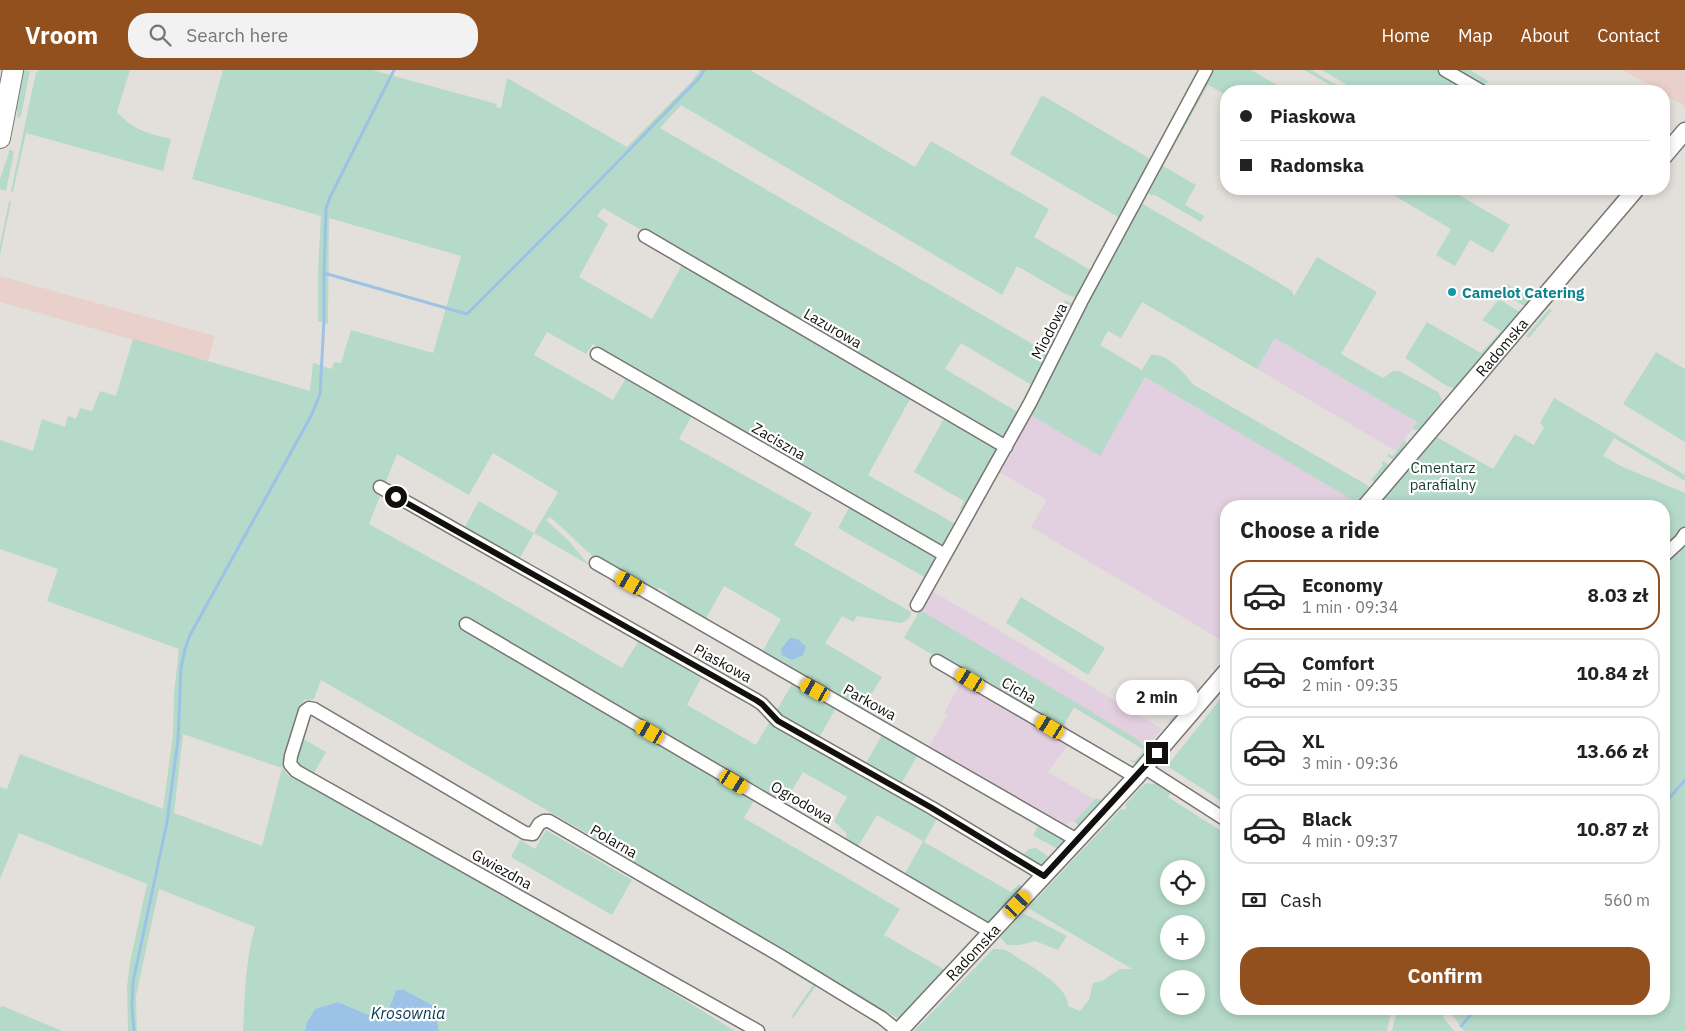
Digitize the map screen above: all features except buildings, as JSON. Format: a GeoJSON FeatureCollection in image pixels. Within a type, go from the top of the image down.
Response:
{"type":"FeatureCollection","features":[{"type":"Feature","properties":{"kind":"main road"},"geometry":{"type":"LineString","coordinates":[[0,138],[13,70]]}},
{"type":"Feature","properties":{"kind":"street","name":"Miodowa"},"geometry":{"type":"LineString","coordinates":[[917,605],[1006,447],[1206,70]]}},
{"type":"Feature","properties":{"kind":"street"},"geometry":{"type":"LineString","coordinates":[[1446,70],[1471,85]]}},
{"type":"Feature","properties":{"kind":"street"},"geometry":{"type":"LineString","coordinates":[[1670,149],[1685,131]]}},
{"type":"Feature","properties":{"kind":"street","name":"Radomska"},"geometry":{"type":"LineString","coordinates":[[1371,500],[1631,195]]}},
{"type":"Feature","properties":{"kind":"street","name":"Lazurowa"},"geometry":{"type":"LineString","coordinates":[[644,236],[1006,447]]}},
{"type":"Feature","properties":{"kind":"street","name":"Zaciszna"},"geometry":{"type":"LineString","coordinates":[[597,354],[945,555]]}},
{"type":"Feature","properties":{"kind":"street","name":"Piaskowa"},"geometry":{"type":"LineString","coordinates":[[380,488],[756,700],[778,721],[932,808],[1044,876]]}},
{"type":"Feature","properties":{"kind":"street"},"geometry":{"type":"LineString","coordinates":[[1670,550],[1685,534]]}},
{"type":"Feature","properties":{"kind":"street","name":"Parkowa"},"geometry":{"type":"LineString","coordinates":[[596,563],[1077,840]]}},
{"type":"Feature","properties":{"kind":"street","name":"Ogrodowa"},"geometry":{"type":"LineString","coordinates":[[466,624],[991,932]]}},
{"type":"Feature","properties":{"kind":"street","name":"Cicha"},"geometry":{"type":"LineString","coordinates":[[937,661],[1220,817]]}},
{"type":"Feature","properties":{"kind":"street","name":"Radomska"},"geometry":{"type":"LineString","coordinates":[[899,1031],[1141,773],[1220,679]]}},
{"type":"Feature","properties":{"kind":"street","name":"Gwiezdna"},"geometry":{"type":"LineString","coordinates":[[314,709],[308,708],[305,711],[291,756],[290,764],[296,771],[758,1031]]}},
{"type":"Feature","properties":{"kind":"street","name":"Polarna"},"geometry":{"type":"LineString","coordinates":[[314,709],[525,832],[533,834],[539,824],[548,821],[787,960],[882,1018],[899,1031]]}},
{"type":"Feature","properties":{"kind":"shaded area"},"geometry":{"type":"Polygon","coordinates":[[[1622,70],[1685,70],[1685,106],[1670,97],[1670,85],[1649,85],[1622,70]]]}},
{"type":"Feature","properties":{"kind":"shaded area"},"geometry":{"type":"Polygon","coordinates":[[[0,276],[215,336],[208,361],[0,302],[0,276]]]}},
{"type":"Feature","properties":{"kind":"shaded area"},"geometry":{"type":"Polygon","coordinates":[[[1275,338],[1417,422],[1396,451],[1257,369],[1275,338]]]}},
{"type":"Feature","properties":{"kind":"shaded area"},"geometry":{"type":"Polygon","coordinates":[[[1145,377],[1352,499],[1220,500],[1220,639],[1031,527],[1047,500],[999,472],[1031,415],[1100,455],[1145,377]]]}},
{"type":"Feature","properties":{"kind":"shaded area"},"geometry":{"type":"Polygon","coordinates":[[[932,591],[1162,729],[1145,750],[917,615],[932,591]]]}},
{"type":"Feature","properties":{"kind":"shaded area"},"geometry":{"type":"Polygon","coordinates":[[[961,682],[1068,744],[1048,772],[1095,800],[1074,822],[1070,821],[1063,829],[927,750],[947,715],[944,713],[961,682]]]}},
{"type":"Feature","properties":{"kind":"green space"},"geometry":{"type":"Polygon","coordinates":[[[24,70],[30,71],[21,116],[17,118],[17,95],[24,70]]]}},
{"type":"Feature","properties":{"kind":"green space"},"geometry":{"type":"Polygon","coordinates":[[[39,70],[130,70],[117,112],[135,127],[148,133],[171,139],[163,171],[26,133],[13,192],[11,191],[36,72],[38,73],[39,70]]]}},
{"type":"Feature","properties":{"kind":"green space"},"geometry":{"type":"Polygon","coordinates":[[[223,70],[372,70],[497,104],[496,107],[501,108],[507,78],[627,147],[692,81],[700,70],[750,70],[915,167],[931,141],[1049,209],[1034,237],[1092,271],[1078,298],[1067,295],[1017,266],[1002,295],[681,105],[660,128],[1048,353],[1070,310],[1066,307],[1064,300],[1074,304],[1035,387],[961,343],[945,369],[1021,414],[1003,439],[603,208],[597,216],[608,224],[579,277],[652,319],[682,265],[910,399],[868,475],[958,524],[945,549],[593,344],[586,354],[547,332],[534,355],[613,400],[627,376],[692,415],[679,439],[812,513],[794,545],[911,612],[910,617],[901,623],[857,616],[853,622],[842,616],[825,643],[882,677],[861,711],[761,654],[781,619],[724,586],[704,622],[673,604],[667,592],[659,588],[655,593],[601,562],[550,517],[546,520],[568,540],[589,565],[534,533],[558,492],[493,453],[469,495],[397,454],[369,524],[492,592],[622,668],[639,640],[702,676],[687,705],[756,745],[770,721],[938,817],[924,842],[1011,892],[1019,884],[1023,887],[987,926],[903,877],[923,841],[877,815],[857,848],[847,842],[846,833],[834,821],[847,797],[803,772],[783,805],[756,797],[744,818],[900,909],[884,935],[945,970],[899,1019],[804,966],[588,834],[321,680],[314,699],[304,700],[291,735],[282,768],[290,777],[308,784],[354,809],[506,898],[644,975],[735,1031],[439,1031],[434,1006],[404,990],[396,991],[389,1009],[381,1020],[338,1002],[316,1010],[309,1018],[305,1031],[243,1031],[247,966],[255,927],[159,889],[136,996],[137,1031],[128,1031],[127,987],[130,962],[147,884],[19,833],[0,879],[0,787],[7,789],[20,754],[163,809],[173,735],[174,694],[179,649],[47,601],[58,569],[0,549],[0,440],[33,451],[42,419],[65,427],[68,416],[76,419],[80,408],[92,411],[100,391],[116,396],[133,339],[310,391],[313,363],[332,369],[334,362],[341,363],[351,330],[433,353],[461,256],[329,218],[328,324],[318,321],[321,216],[192,179],[223,70]],[[183,734],[174,813],[262,846],[282,768],[183,734]]]}},
{"type":"Feature","properties":{"kind":"green space"},"geometry":{"type":"Polygon","coordinates":[[[1210,70],[1251,70],[1277,85],[1220,85],[1220,92],[1208,85],[1163,166],[1196,185],[1185,205],[1204,216],[1201,222],[1145,191],[1210,70]]]}},
{"type":"Feature","properties":{"kind":"green space"},"geometry":{"type":"Polygon","coordinates":[[[1304,70],[1311,70],[1337,85],[1330,85],[1304,70]]]}},
{"type":"Feature","properties":{"kind":"green space"},"geometry":{"type":"Polygon","coordinates":[[[1322,70],[1439,70],[1465,85],[1347,85],[1322,70]]]}},
{"type":"Feature","properties":{"kind":"green space"},"geometry":{"type":"Polygon","coordinates":[[[1455,70],[1470,70],[1488,81],[1486,84],[1488,85],[1480,85],[1455,70]]]}},
{"type":"Feature","properties":{"kind":"green space"},"geometry":{"type":"Polygon","coordinates":[[[1042,95],[1152,160],[1120,218],[1010,154],[1042,95]]]}},
{"type":"Feature","properties":{"kind":"green space"},"geometry":{"type":"Polygon","coordinates":[[[10,149],[14,152],[6,191],[0,189],[0,179],[10,149]]]}},
{"type":"Feature","properties":{"kind":"green space"},"geometry":{"type":"Polygon","coordinates":[[[1393,195],[1459,195],[1510,225],[1493,253],[1470,240],[1455,266],[1436,255],[1451,229],[1393,195]]]}},
{"type":"Feature","properties":{"kind":"green space"},"geometry":{"type":"Polygon","coordinates":[[[9,201],[11,202],[0,255],[0,245],[9,201]]]}},
{"type":"Feature","properties":{"kind":"green space"},"geometry":{"type":"Polygon","coordinates":[[[1141,203],[1276,281],[1292,291],[1294,296],[1317,257],[1377,292],[1341,354],[1383,378],[1393,371],[1399,371],[1438,392],[1443,402],[1420,429],[1412,429],[1417,422],[1275,338],[1257,369],[1142,302],[1121,338],[1108,331],[1100,345],[1142,370],[1151,355],[1157,355],[1169,360],[1194,385],[1367,485],[1370,488],[1360,500],[1350,500],[1145,377],[1100,456],[1031,415],[1029,418],[1026,416],[1141,203]]]}},
{"type":"Feature","properties":{"kind":"green space"},"geometry":{"type":"Polygon","coordinates":[[[1507,284],[1526,296],[1528,301],[1524,306],[1498,290],[1507,284]]]}},
{"type":"Feature","properties":{"kind":"green space"},"geometry":{"type":"Polygon","coordinates":[[[1499,299],[1521,313],[1454,389],[1405,358],[1427,322],[1481,353],[1501,331],[1482,320],[1499,299]]]}},
{"type":"Feature","properties":{"kind":"green space"},"geometry":{"type":"Polygon","coordinates":[[[1549,309],[1552,310],[1529,338],[1526,336],[1549,309]]]}},
{"type":"Feature","properties":{"kind":"green space"},"geometry":{"type":"Polygon","coordinates":[[[1656,352],[1685,369],[1685,442],[1623,404],[1656,352]]]}},
{"type":"Feature","properties":{"kind":"green space","name":"Cmentarz parafialny"},"geometry":{"type":"Polygon","coordinates":[[[1554,398],[1685,475],[1685,481],[1614,438],[1603,456],[1623,467],[1685,493],[1685,530],[1670,546],[1670,500],[1379,500],[1433,435],[1493,469],[1515,434],[1534,445],[1544,427],[1540,423],[1554,398]]]}},
{"type":"Feature","properties":{"kind":"green space"},"geometry":{"type":"Polygon","coordinates":[[[945,417],[999,449],[966,511],[960,509],[964,501],[914,472],[945,417]]]}},
{"type":"Feature","properties":{"kind":"green space"},"geometry":{"type":"Polygon","coordinates":[[[1404,440],[1407,444],[1393,460],[1387,456],[1389,454],[1393,456],[1404,440]]]}},
{"type":"Feature","properties":{"kind":"green space"},"geometry":{"type":"Polygon","coordinates":[[[1383,461],[1389,465],[1375,482],[1371,480],[1383,465],[1383,461]]]}},
{"type":"Feature","properties":{"kind":"green space"},"geometry":{"type":"Polygon","coordinates":[[[479,501],[534,533],[518,561],[463,530],[479,501]]]}},
{"type":"Feature","properties":{"kind":"green space"},"geometry":{"type":"Polygon","coordinates":[[[850,506],[938,557],[926,578],[838,528],[850,506]]]}},
{"type":"Feature","properties":{"kind":"green space"},"geometry":{"type":"Polygon","coordinates":[[[1680,547],[1685,548],[1685,1031],[1464,1031],[1452,1015],[1670,1015],[1670,554],[1680,547]]]}},
{"type":"Feature","properties":{"kind":"green space"},"geometry":{"type":"Polygon","coordinates":[[[1021,597],[1105,648],[1088,675],[1006,623],[1021,597]]]}},
{"type":"Feature","properties":{"kind":"green space"},"geometry":{"type":"Polygon","coordinates":[[[920,610],[1138,740],[1149,751],[1138,765],[1130,761],[1135,761],[1144,750],[1074,707],[1061,730],[904,638],[920,610]]]}},
{"type":"Feature","properties":{"kind":"green space"},"geometry":{"type":"Polygon","coordinates":[[[794,681],[837,706],[819,738],[775,713],[794,681]]]}},
{"type":"Feature","properties":{"kind":"green space"},"geometry":{"type":"Polygon","coordinates":[[[1190,696],[1193,698],[1171,724],[1169,722],[1190,696]]]}},
{"type":"Feature","properties":{"kind":"green space"},"geometry":{"type":"Polygon","coordinates":[[[1220,700],[1220,800],[1167,766],[1220,700]]]}},
{"type":"Feature","properties":{"kind":"green space"},"geometry":{"type":"Polygon","coordinates":[[[883,733],[919,753],[901,784],[865,765],[883,733]]]}},
{"type":"Feature","properties":{"kind":"green space"},"geometry":{"type":"Polygon","coordinates":[[[300,737],[326,752],[313,775],[298,765],[296,756],[300,737]]]}},
{"type":"Feature","properties":{"kind":"green space"},"geometry":{"type":"Polygon","coordinates":[[[1157,780],[1172,790],[1168,797],[1220,830],[1220,1015],[1391,1015],[1387,1031],[914,1031],[993,949],[1008,951],[1048,977],[1062,991],[1067,999],[1068,1006],[1080,1011],[1089,1000],[1093,983],[1102,981],[1120,969],[1132,969],[1028,908],[1121,809],[1125,810],[1127,807],[1125,805],[1147,783],[1154,784],[1157,780]]]}},
{"type":"Feature","properties":{"kind":"green space"},"geometry":{"type":"Polygon","coordinates":[[[1107,793],[1109,795],[1080,826],[1074,822],[1096,798],[1101,800],[1107,793]]]}},
{"type":"Feature","properties":{"kind":"green space"},"geometry":{"type":"Polygon","coordinates":[[[955,816],[1023,855],[1029,849],[1036,848],[1050,858],[1040,868],[955,816]]]}},
{"type":"Feature","properties":{"kind":"green space"},"geometry":{"type":"Polygon","coordinates":[[[1040,823],[1068,839],[1058,849],[1038,838],[1033,835],[1040,823]]]}},
{"type":"Feature","properties":{"kind":"green space"},"geometry":{"type":"Polygon","coordinates":[[[546,830],[632,880],[612,915],[511,857],[520,840],[535,849],[546,830]]]}},
{"type":"Feature","properties":{"kind":"green space"},"geometry":{"type":"Polygon","coordinates":[[[1023,913],[1067,936],[1058,950],[1035,941],[1020,945],[1007,945],[1000,937],[1023,913]]]}},
{"type":"Feature","properties":{"kind":"green space"},"geometry":{"type":"Polygon","coordinates":[[[780,963],[820,985],[820,988],[816,986],[793,1018],[791,1017],[813,985],[779,965],[780,963]]]}},
{"type":"Feature","properties":{"kind":"green space"},"geometry":{"type":"Polygon","coordinates":[[[3,1006],[62,1031],[0,1031],[0,1007],[3,1006]]]}},
{"type":"Feature","properties":{"kind":"green space"},"geometry":{"type":"Polygon","coordinates":[[[1396,1015],[1442,1015],[1454,1031],[1392,1031],[1396,1015]]]}},
{"type":"Feature","properties":{"kind":"water"},"geometry":{"type":"Polygon","coordinates":[[[790,638],[797,639],[806,646],[803,655],[792,660],[782,655],[781,649],[790,638]]]}},
{"type":"Feature","properties":{"kind":"water","name":"Krosownia"},"geometry":{"type":"Polygon","coordinates":[[[396,990],[404,990],[434,1006],[439,1031],[305,1031],[307,1022],[315,1009],[338,1002],[381,1020],[389,1009],[396,990]]]}},
{"type":"Feature","properties":{"kind":"waterway"},"geometry":{"type":"LineString","coordinates":[[134,1031],[133,982],[167,822],[178,740],[181,668],[185,649],[190,635],[311,416],[320,394],[324,320],[326,209],[330,197],[394,70]]}},
{"type":"Feature","properties":{"kind":"waterway"},"geometry":{"type":"LineString","coordinates":[[324,273],[467,314],[700,77],[704,70]]}},
{"type":"Feature","properties":{"kind":"waterway"},"geometry":{"type":"LineString","coordinates":[[1670,797],[1685,780]]}},
{"type":"Feature","properties":{"kind":"waterway"},"geometry":{"type":"LineString","coordinates":[[1461,1026],[1471,1015]]}},
{"type":"Feature","properties":{"kind":"place","name":"Camelot Catering"},"geometry":{"type":"Point","coordinates":[1452,292]}},
{"type":"Feature","properties":{"kind":"route"},"geometry":{"type":"LineString","coordinates":[[396,497],[756,700],[778,721],[932,808],[1044,876],[1157,753]]}}]}
